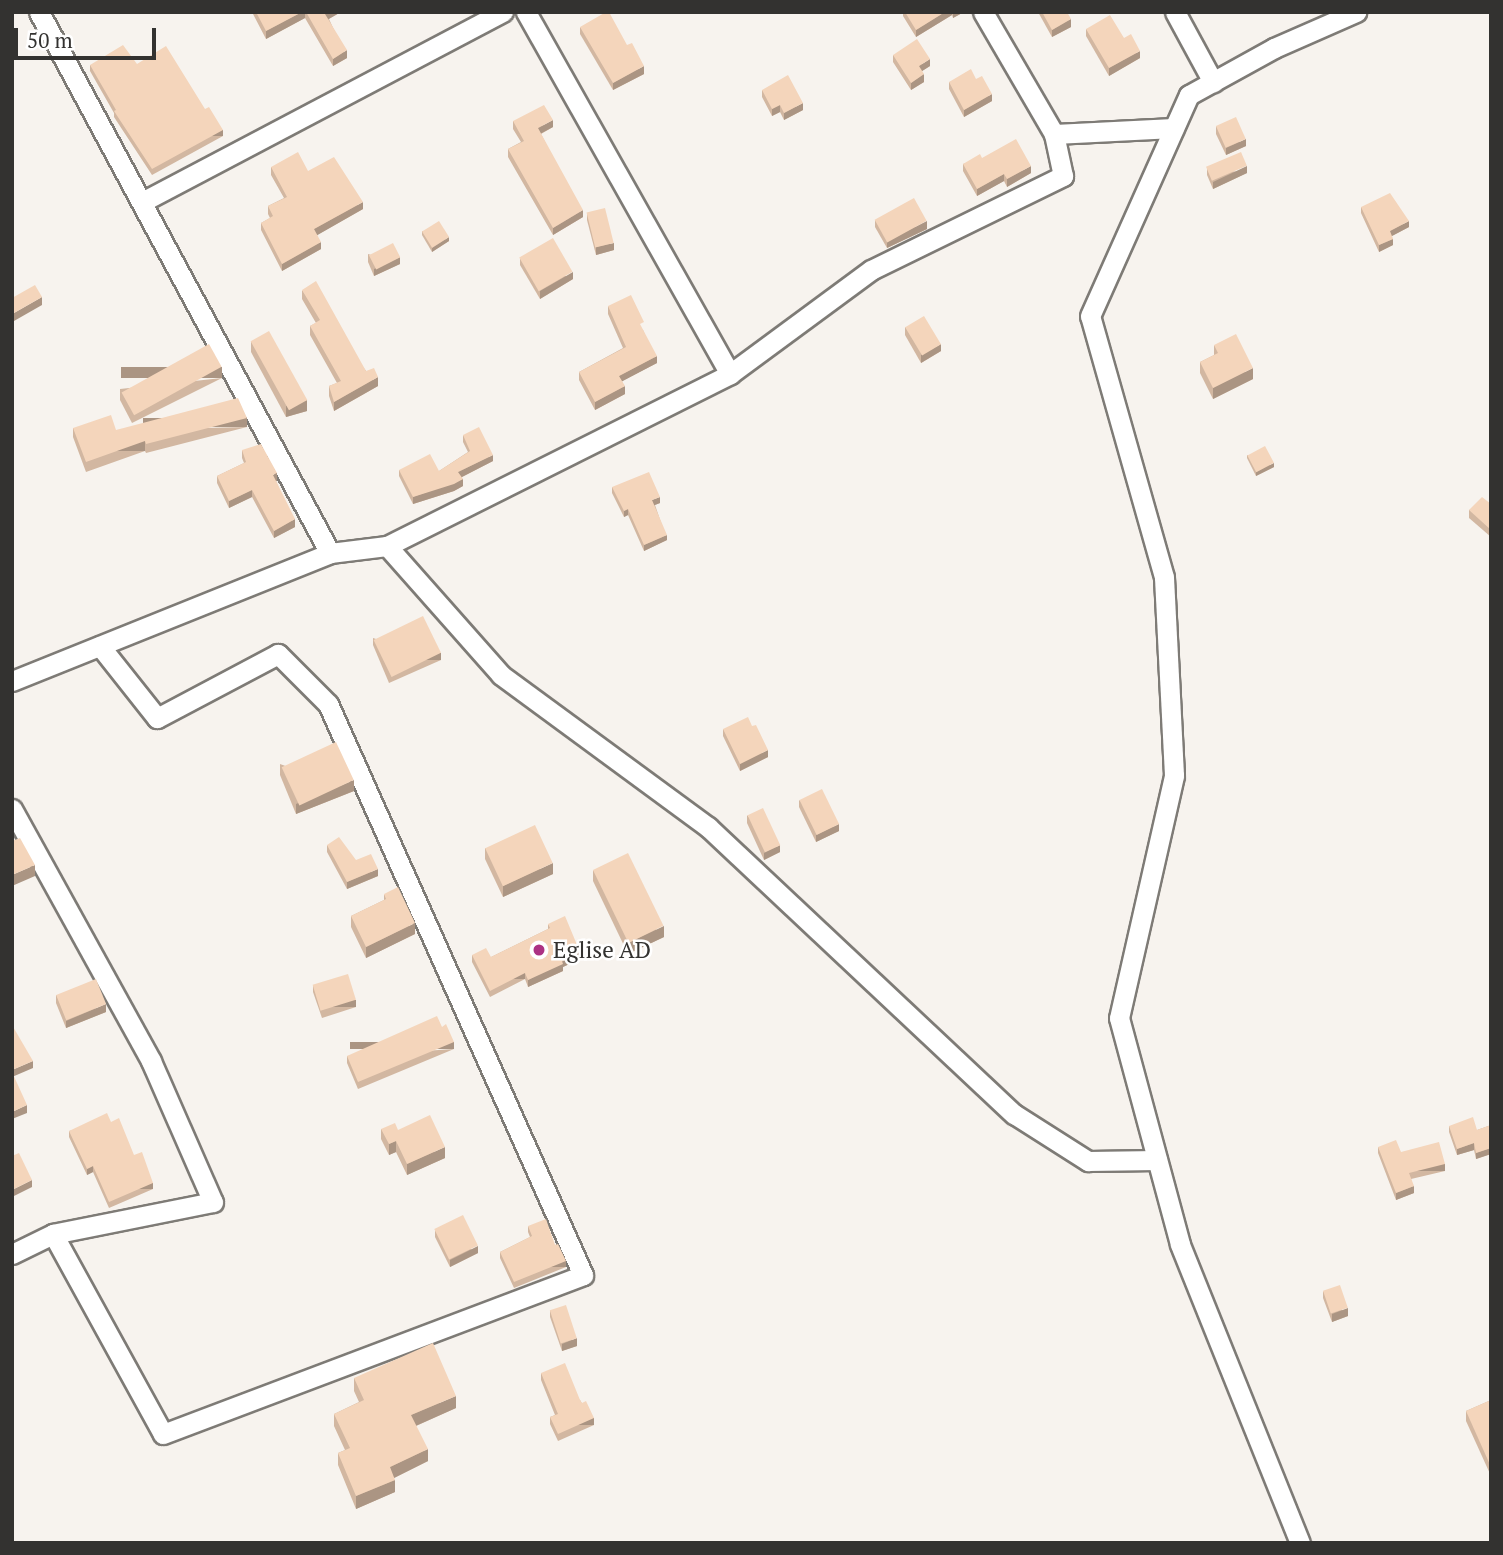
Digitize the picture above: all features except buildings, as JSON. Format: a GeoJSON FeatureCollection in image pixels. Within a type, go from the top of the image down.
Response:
{"type":"FeatureCollection","features":[{"type":"Feature","properties":{"kind":"street"},"geometry":{"type":"LineString","coordinates":[[39,12],[330,553]]}},
{"type":"Feature","properties":{"kind":"street"},"geometry":{"type":"LineString","coordinates":[[142,202],[503,12]]}},
{"type":"Feature","properties":{"kind":"street"},"geometry":{"type":"LineString","coordinates":[[526,12],[730,374]]}},
{"type":"Feature","properties":{"kind":"street"},"geometry":{"type":"LineString","coordinates":[[12,681],[330,553],[387,546],[730,374],[871,270],[1063,176],[1054,134],[983,12]]}},
{"type":"Feature","properties":{"kind":"street"},"geometry":{"type":"LineString","coordinates":[[1174,12],[1213,82]]}},
{"type":"Feature","properties":{"kind":"street"},"geometry":{"type":"LineString","coordinates":[[1300,1543],[1180,1244],[1119,1018],[1174,775],[1164,577],[1090,316],[1189,95],[1274,48],[1356,12]]}},
{"type":"Feature","properties":{"kind":"street"},"geometry":{"type":"LineString","coordinates":[[1054,134],[1174,128]]}},
{"type":"Feature","properties":{"kind":"street"},"geometry":{"type":"LineString","coordinates":[[387,546],[501,675],[708,827],[1014,1114],[1087,1161],[1157,1160]]}},
{"type":"Feature","properties":{"kind":"street"},"geometry":{"type":"LineString","coordinates":[[53,1234],[163,1434],[583,1275],[328,704],[278,654],[157,718],[100,646]]}},
{"type":"Feature","properties":{"kind":"street"},"geometry":{"type":"LineString","coordinates":[[12,809],[151,1061],[212,1202],[53,1234],[12,1254]]}},
{"type":"Feature","properties":{"kind":"place","name":"Eglise AD"},"geometry":{"type":"Point","coordinates":[539,950]}}]}
